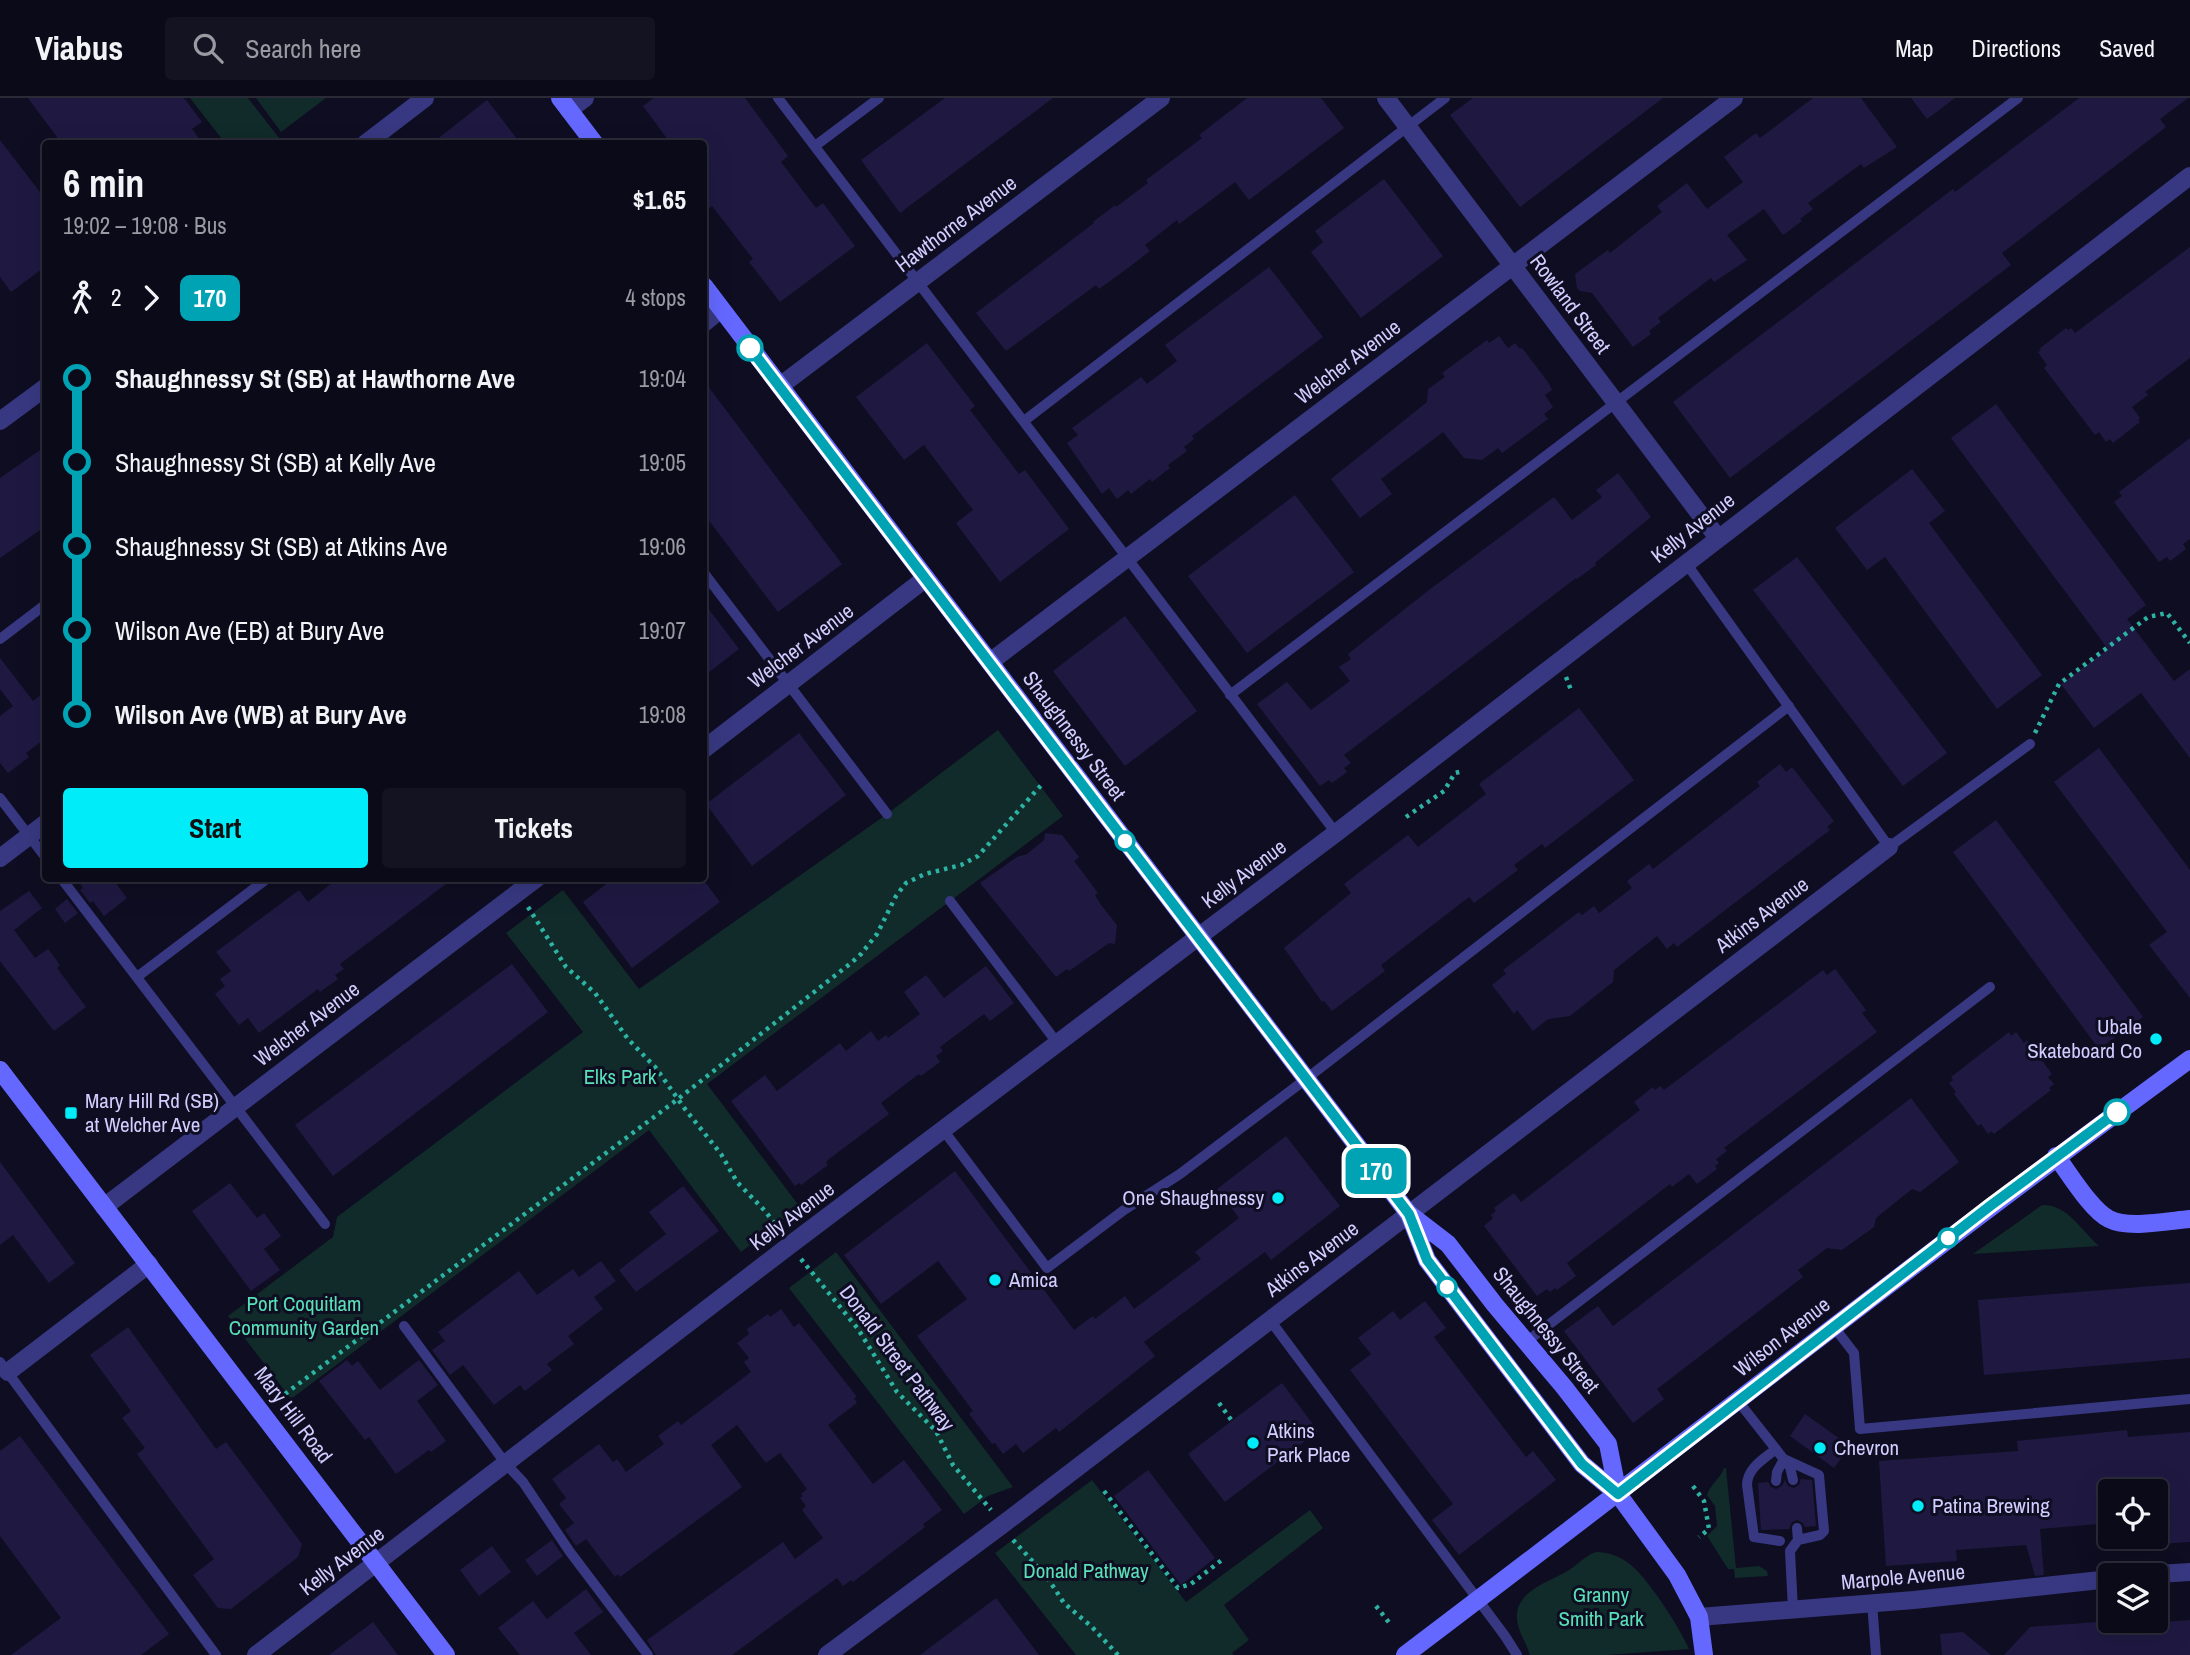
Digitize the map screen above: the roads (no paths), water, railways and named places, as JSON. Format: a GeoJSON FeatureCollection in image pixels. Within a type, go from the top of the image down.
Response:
{"type":"FeatureCollection","features":[{"type":"Feature","properties":{"kind":"main road"},"geometry":{"type":"LineString","coordinates":[[565,104],[592,140]]}},
{"type":"Feature","properties":{"kind":"main road","name":"Shaughnessy Street"},"geometry":{"type":"LineString","coordinates":[[707,290],[1409,1214],[1448,1244],[1608,1444],[1618,1494]]}},
{"type":"Feature","properties":{"kind":"main road","name":"Wilson Avenue"},"geometry":{"type":"LineString","coordinates":[[1405,1655],[2056,1156],[2190,1059]]}},
{"type":"Feature","properties":{"kind":"main road","name":"Mary Hill Road"},"geometry":{"type":"LineString","coordinates":[[0,1070],[446,1655]]}},
{"type":"Feature","properties":{"kind":"main road"},"geometry":{"type":"LineString","coordinates":[[2056,1156],[2097,1210],[2109,1219],[2123,1223],[2190,1219]]}},
{"type":"Feature","properties":{"kind":"main road","name":"Shaughnessy Street"},"geometry":{"type":"LineString","coordinates":[[1409,1214],[1427,1260],[1582,1464],[1618,1494],[1677,1575],[1699,1617],[1704,1655]]}},
{"type":"Feature","properties":{"kind":"street"},"geometry":{"type":"LineString","coordinates":[[373,140],[425,98]]}},
{"type":"Feature","properties":{"kind":"street"},"geometry":{"type":"LineString","coordinates":[[565,104],[584,98]]}},
{"type":"Feature","properties":{"kind":"street","name":"Hawthorne Avenue"},"geometry":{"type":"LineString","coordinates":[[779,386],[1161,98]]}},
{"type":"Feature","properties":{"kind":"street","name":"Rowland Street"},"geometry":{"type":"LineString","coordinates":[[1386,98],[1718,538]]}},
{"type":"Feature","properties":{"kind":"street","name":"Welcher Avenue"},"geometry":{"type":"LineString","coordinates":[[990,662],[1734,98]]}},
{"type":"Feature","properties":{"kind":"street","name":"Kelly Avenue"},"geometry":{"type":"LineString","coordinates":[[256,1655],[790,1245],[1336,833],[2190,176]]}},
{"type":"Feature","properties":{"kind":"street"},"geometry":{"type":"LineString","coordinates":[[707,321],[721,309]]}},
{"type":"Feature","properties":{"kind":"street"},"geometry":{"type":"LineString","coordinates":[[0,421],[42,390]]}},
{"type":"Feature","properties":{"kind":"street","name":"Welcher Avenue"},"geometry":{"type":"LineString","coordinates":[[707,747],[926,578]]}},
{"type":"Feature","properties":{"kind":"street"},"geometry":{"type":"LineString","coordinates":[[0,858],[42,826]]}},
{"type":"Feature","properties":{"kind":"street","name":"Atkins Avenue"},"geometry":{"type":"LineString","coordinates":[[827,1655],[991,1533],[1889,847]]}},
{"type":"Feature","properties":{"kind":"street","name":"Welcher Avenue"},"geometry":{"type":"LineString","coordinates":[[104,1207],[532,882]]}},
{"type":"Feature","properties":{"kind":"street"},"geometry":{"type":"LineString","coordinates":[[4,1367],[149,1264]]}},
{"type":"Feature","properties":{"kind":"street"},"geometry":{"type":"LineString","coordinates":[[2168,1573],[2190,1572]]}},
{"type":"Feature","properties":{"kind":"street","name":"Marpole Avenue"},"geometry":{"type":"LineString","coordinates":[[1699,1617],[2098,1580]]}},
{"type":"Feature","properties":{"kind":"lane"},"geometry":{"type":"LineString","coordinates":[[778,98],[1336,833]]}},
{"type":"Feature","properties":{"kind":"lane"},"geometry":{"type":"LineString","coordinates":[[815,146],[878,98]]}},
{"type":"Feature","properties":{"kind":"lane"},"geometry":{"type":"LineString","coordinates":[[1024,421],[1445,98]]}},
{"type":"Feature","properties":{"kind":"lane"},"geometry":{"type":"LineString","coordinates":[[1230,695],[2018,98]]}},
{"type":"Feature","properties":{"kind":"lane"},"geometry":{"type":"LineString","coordinates":[[1686,563],[1889,847],[2030,744]]}},
{"type":"Feature","properties":{"kind":"lane"},"geometry":{"type":"LineString","coordinates":[[707,577],[887,814]]}},
{"type":"Feature","properties":{"kind":"lane"},"geometry":{"type":"LineString","coordinates":[[0,639],[42,607]]}},
{"type":"Feature","properties":{"kind":"lane"},"geometry":{"type":"LineString","coordinates":[[944,1131],[1047,1268],[1124,1210],[1180,1174],[1306,1079],[1789,706]]}},
{"type":"Feature","properties":{"kind":"lane"},"geometry":{"type":"LineString","coordinates":[[0,798],[42,853]]}},
{"type":"Feature","properties":{"kind":"lane"},"geometry":{"type":"LineString","coordinates":[[64,882],[325,1224]]}},
{"type":"Feature","properties":{"kind":"lane"},"geometry":{"type":"LineString","coordinates":[[137,977],[263,882]]}},
{"type":"Feature","properties":{"kind":"lane"},"geometry":{"type":"LineString","coordinates":[[950,901],[1058,1044]]}},
{"type":"Feature","properties":{"kind":"lane"},"geometry":{"type":"LineString","coordinates":[[1526,1342],[1990,987]]}},
{"type":"Feature","properties":{"kind":"lane"},"geometry":{"type":"LineString","coordinates":[[1269,1320],[1517,1655]]}},
{"type":"Feature","properties":{"kind":"lane"},"geometry":{"type":"LineString","coordinates":[[404,1325],[506,1464],[523,1482],[570,1552],[648,1655]]}},
{"type":"Feature","properties":{"kind":"lane"},"geometry":{"type":"LineString","coordinates":[[1833,1326],[1854,1353],[1860,1429],[2190,1399]]}},
{"type":"Feature","properties":{"kind":"lane"},"geometry":{"type":"LineString","coordinates":[[4,1367],[216,1655]]}},
{"type":"Feature","properties":{"kind":"lane"},"geometry":{"type":"LineString","coordinates":[[1738,1401],[1784,1459],[1792,1471],[1793,1480]]}},
{"type":"Feature","properties":{"kind":"lane"},"geometry":{"type":"LineString","coordinates":[[1776,1449],[1754,1467],[1747,1485],[1754,1537],[1780,1535],[1790,1551],[1793,1610]]}},
{"type":"Feature","properties":{"kind":"lane"},"geometry":{"type":"LineString","coordinates":[[1776,1481],[1777,1472],[1784,1459]]}},
{"type":"Feature","properties":{"kind":"lane"},"geometry":{"type":"LineString","coordinates":[[1784,1459],[1813,1470],[1820,1480],[1824,1531],[1820,1535],[1798,1540]]}},
{"type":"Feature","properties":{"kind":"lane"},"geometry":{"type":"LineString","coordinates":[[1790,1551],[1798,1540],[1797,1528]]}},
{"type":"Feature","properties":{"kind":"lane"},"geometry":{"type":"LineString","coordinates":[[1872,1603],[1876,1655]]}},
{"type":"Feature","properties":{"kind":"place","name":"Ubale Skateboard Co"},"geometry":{"type":"Point","coordinates":[2156,1039]}},
{"type":"Feature","properties":{"kind":"place","name":"Mary Hill Rd (SB) at Welcher Ave"},"geometry":{"type":"Point","coordinates":[71,1113]}},
{"type":"Feature","properties":{"kind":"place","name":"One Shaughnessy"},"geometry":{"type":"Point","coordinates":[1278,1198]}},
{"type":"Feature","properties":{"kind":"place","name":"Amica"},"geometry":{"type":"Point","coordinates":[995,1280]}},
{"type":"Feature","properties":{"kind":"place","name":"Atkins Park Place"},"geometry":{"type":"Point","coordinates":[1253,1443]}},
{"type":"Feature","properties":{"kind":"place","name":"Chevron"},"geometry":{"type":"Point","coordinates":[1820,1448]}},
{"type":"Feature","properties":{"kind":"place","name":"Patina Brewing"},"geometry":{"type":"Point","coordinates":[1918,1506]}},
{"type":"Feature","properties":{"kind":"park label","name":"Elks Park"},"geometry":{"type":"Point","coordinates":[620,1077]}},
{"type":"Feature","properties":{"kind":"park label","name":"Port Coquitlam Community Garden"},"geometry":{"type":"Point","coordinates":[304,1316]}},
{"type":"Feature","properties":{"kind":"park label","name":"Donald Pathway"},"geometry":{"type":"Point","coordinates":[1086,1571]}},
{"type":"Feature","properties":{"kind":"park label","name":"Granny Smith Park"},"geometry":{"type":"Point","coordinates":[1601,1607]}}]}
